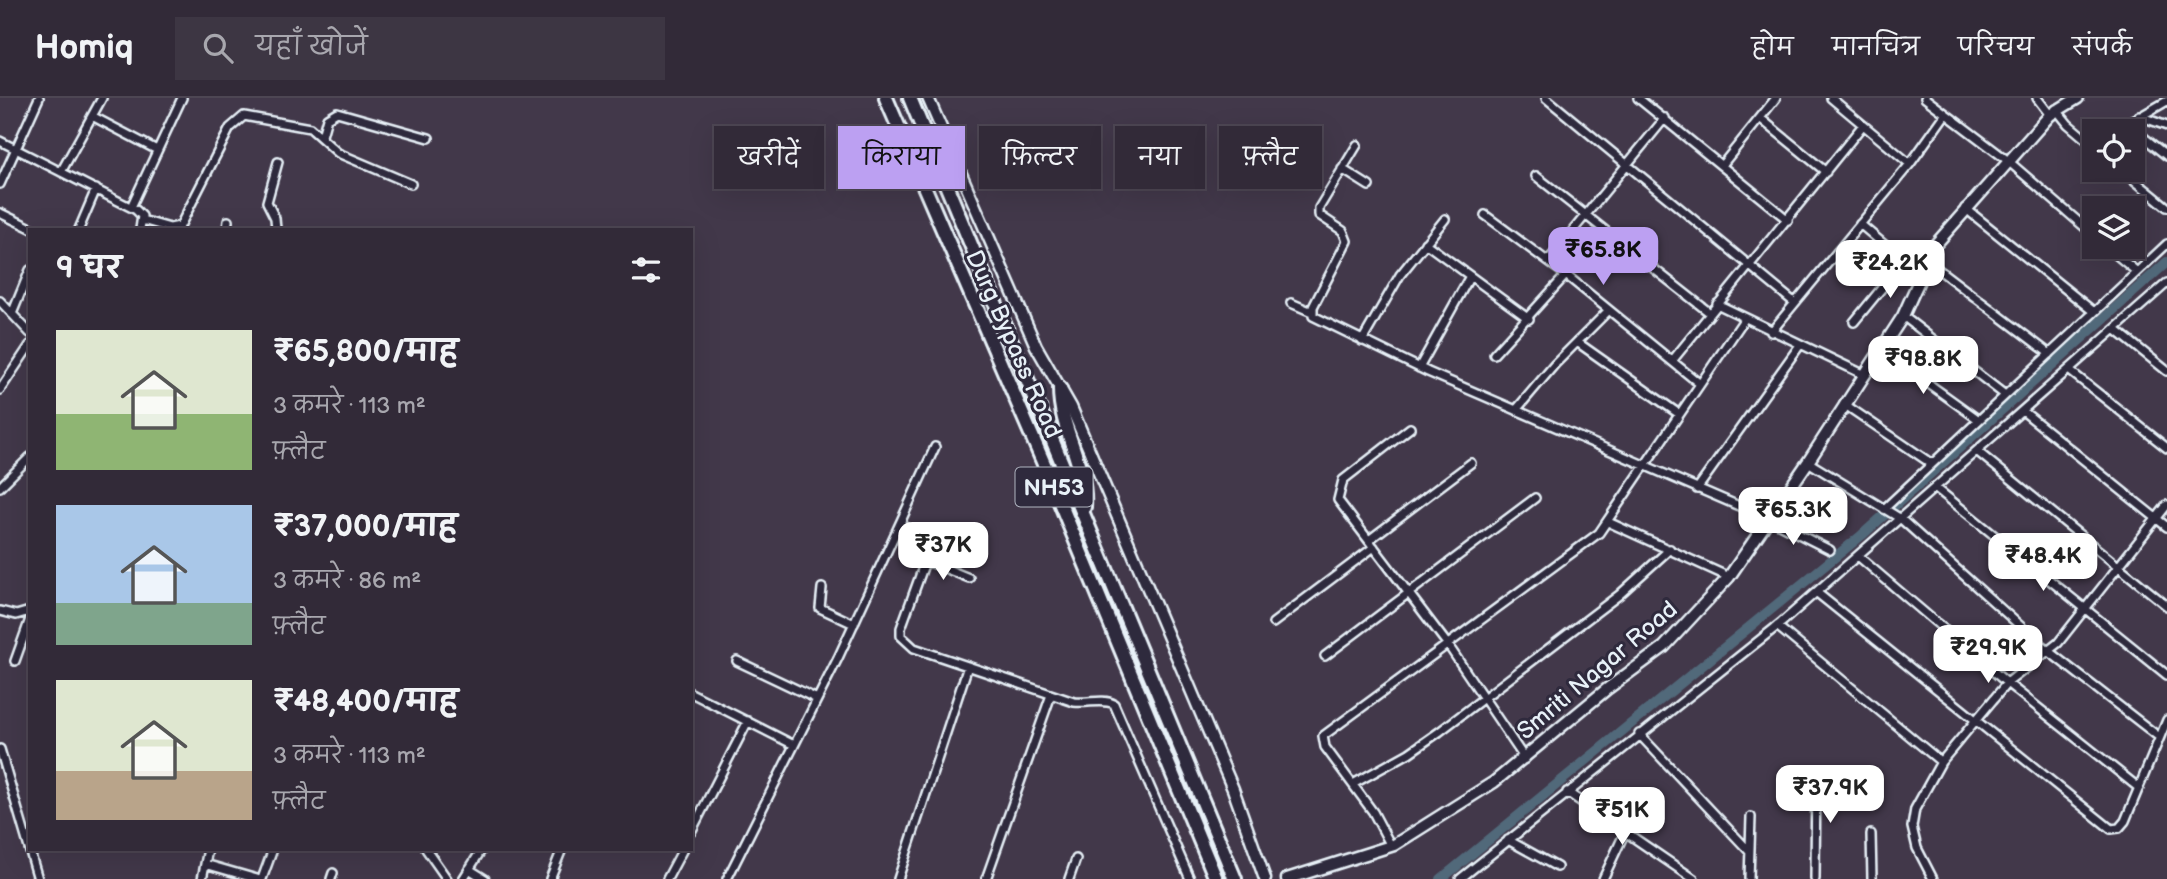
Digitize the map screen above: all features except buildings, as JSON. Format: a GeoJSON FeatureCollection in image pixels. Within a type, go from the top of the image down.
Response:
{"type":"FeatureCollection","features":[{"type":"Feature","properties":{"kind":"highway","name":"Durg Bypass Road"},"geometry":{"type":"LineString","coordinates":[[886,98],[1047,471],[1216,879]]}},
{"type":"Feature","properties":{"kind":"highway","name":"Durg Bypass Road"},"geometry":{"type":"LineString","coordinates":[[910,98],[1235,879]]}},
{"type":"Feature","properties":{"kind":"highway"},"geometry":{"type":"LineString","coordinates":[[1060,389],[1064,420],[1082,472],[1083,513]]}},
{"type":"Feature","properties":{"kind":"main road"},"geometry":{"type":"LineString","coordinates":[[928,98],[1036,346],[1060,389],[1233,789],[1265,879]]}},
{"type":"Feature","properties":{"kind":"main road","name":"Smriti Nagar Road"},"geometry":{"type":"LineString","coordinates":[[1287,879],[1391,846],[1494,782],[1607,689],[1664,647],[1729,577],[1769,519],[1882,351],[1903,316],[1926,260],[1965,208],[2053,112],[2078,98]]}},
{"type":"Feature","properties":{"kind":"street"},"geometry":{"type":"LineString","coordinates":[[0,184],[39,98]]}},
{"type":"Feature","properties":{"kind":"street"},"geometry":{"type":"LineString","coordinates":[[61,172],[102,98]]}},
{"type":"Feature","properties":{"kind":"street"},"geometry":{"type":"LineString","coordinates":[[131,207],[182,98]]}},
{"type":"Feature","properties":{"kind":"street"},"geometry":{"type":"LineString","coordinates":[[1546,98],[1795,303]]}},
{"type":"Feature","properties":{"kind":"street"},"geometry":{"type":"LineString","coordinates":[[1637,98],[1788,220]]}},
{"type":"Feature","properties":{"kind":"street"},"geometry":{"type":"LineString","coordinates":[[1722,165],[1776,98]]}},
{"type":"Feature","properties":{"kind":"street"},"geometry":{"type":"LineString","coordinates":[[1831,98],[1910,164]]}},
{"type":"Feature","properties":{"kind":"street"},"geometry":{"type":"LineString","coordinates":[[1925,98],[2007,160],[2082,225]]}},
{"type":"Feature","properties":{"kind":"street"},"geometry":{"type":"LineString","coordinates":[[2037,98],[2082,135]]}},
{"type":"Feature","properties":{"kind":"street"},"geometry":{"type":"LineString","coordinates":[[2134,119],[2167,101]]}},
{"type":"Feature","properties":{"kind":"street"},"geometry":{"type":"LineString","coordinates":[[322,136],[327,118],[337,113],[429,138]]}},
{"type":"Feature","properties":{"kind":"street"},"geometry":{"type":"LineString","coordinates":[[1770,332],[1910,164],[1945,115]]}},
{"type":"Feature","properties":{"kind":"street"},"geometry":{"type":"LineString","coordinates":[[92,116],[158,150]]}},
{"type":"Feature","properties":{"kind":"street"},"geometry":{"type":"LineString","coordinates":[[142,220],[170,228],[180,226],[230,128],[244,116],[305,127],[322,136],[343,156],[411,184]]}},
{"type":"Feature","properties":{"kind":"street"},"geometry":{"type":"LineString","coordinates":[[2139,116],[2167,126]]}},
{"type":"Feature","properties":{"kind":"street"},"geometry":{"type":"LineString","coordinates":[[1548,261],[1665,118]]}},
{"type":"Feature","properties":{"kind":"street"},"geometry":{"type":"LineString","coordinates":[[1760,118],[1826,172]]}},
{"type":"Feature","properties":{"kind":"street"},"geometry":{"type":"LineString","coordinates":[[1672,361],[1863,125]]}},
{"type":"Feature","properties":{"kind":"street"},"geometry":{"type":"LineString","coordinates":[[2145,138],[2167,156]]}},
{"type":"Feature","properties":{"kind":"street"},"geometry":{"type":"LineString","coordinates":[[0,141],[140,212],[140,228]]}},
{"type":"Feature","properties":{"kind":"street"},"geometry":{"type":"LineString","coordinates":[[1312,312],[1347,241],[1343,231],[1319,215],[1323,199],[1357,145]]}},
{"type":"Feature","properties":{"kind":"street"},"geometry":{"type":"LineString","coordinates":[[276,228],[275,218],[267,202],[278,162]]}},
{"type":"Feature","properties":{"kind":"street"},"geometry":{"type":"LineString","coordinates":[[1342,169],[1369,186]]}},
{"type":"Feature","properties":{"kind":"street"},"geometry":{"type":"LineString","coordinates":[[1536,176],[1710,313]]}},
{"type":"Feature","properties":{"kind":"street"},"geometry":{"type":"LineString","coordinates":[[2137,182],[2167,207]]}},
{"type":"Feature","properties":{"kind":"street"},"geometry":{"type":"LineString","coordinates":[[79,228],[96,189]]}},
{"type":"Feature","properties":{"kind":"street"},"geometry":{"type":"LineString","coordinates":[[1965,208],[2094,312]]}},
{"type":"Feature","properties":{"kind":"street"},"geometry":{"type":"LineString","coordinates":[[0,213],[31,228]]}},
{"type":"Feature","properties":{"kind":"street"},"geometry":{"type":"LineString","coordinates":[[1485,215],[1566,275],[1700,384]]}},
{"type":"Feature","properties":{"kind":"street"},"geometry":{"type":"LineString","coordinates":[[1362,341],[1400,275],[1445,219]]}},
{"type":"Feature","properties":{"kind":"street"},"geometry":{"type":"LineString","coordinates":[[1860,224],[1920,275]]}},
{"type":"Feature","properties":{"kind":"street"},"geometry":{"type":"LineString","coordinates":[[1425,243],[1529,319]]}},
{"type":"Feature","properties":{"kind":"street"},"geometry":{"type":"LineString","coordinates":[[1884,509],[2167,244]]}},
{"type":"Feature","properties":{"kind":"street"},"geometry":{"type":"LineString","coordinates":[[2121,259],[2137,272]]}},
{"type":"Feature","properties":{"kind":"street"},"geometry":{"type":"LineString","coordinates":[[1926,260],[2050,354]]}},
{"type":"Feature","properties":{"kind":"street"},"geometry":{"type":"LineString","coordinates":[[1854,322],[1904,261]]}},
{"type":"Feature","properties":{"kind":"street"},"geometry":{"type":"LineString","coordinates":[[1494,355],[1566,275]]}},
{"type":"Feature","properties":{"kind":"street"},"geometry":{"type":"LineString","coordinates":[[12,314],[28,276]]}},
{"type":"Feature","properties":{"kind":"street"},"geometry":{"type":"LineString","coordinates":[[1419,368],[1470,276]]}},
{"type":"Feature","properties":{"kind":"street"},"geometry":{"type":"LineString","coordinates":[[1460,879],[1777,626],[1937,489],[2167,283]]}},
{"type":"Feature","properties":{"kind":"street"},"geometry":{"type":"LineString","coordinates":[[2160,290],[2167,296]]}},
{"type":"Feature","properties":{"kind":"street"},"geometry":{"type":"LineString","coordinates":[[0,302],[28,331]]}},
{"type":"Feature","properties":{"kind":"street"},"geometry":{"type":"LineString","coordinates":[[1291,303],[1312,312],[1318,320],[1419,368],[1769,519],[1830,550]]}},
{"type":"Feature","properties":{"kind":"street"},"geometry":{"type":"LineString","coordinates":[[1717,304],[1770,332],[1864,375]]}},
{"type":"Feature","properties":{"kind":"street"},"geometry":{"type":"LineString","coordinates":[[1516,410],[1609,310]]}},
{"type":"Feature","properties":{"kind":"street"},"geometry":{"type":"LineString","coordinates":[[1903,316],[2005,395]]}},
{"type":"Feature","properties":{"kind":"street"},"geometry":{"type":"LineString","coordinates":[[1391,846],[1353,784],[1325,747],[1323,736],[1590,541],[1608,522],[1745,318]]}},
{"type":"Feature","properties":{"kind":"street"},"geometry":{"type":"LineString","coordinates":[[2116,330],[2167,371]]}},
{"type":"Feature","properties":{"kind":"street"},"geometry":{"type":"LineString","coordinates":[[1577,342],[1679,414]]}},
{"type":"Feature","properties":{"kind":"street"},"geometry":{"type":"LineString","coordinates":[[1697,489],[1800,345]]}},
{"type":"Feature","properties":{"kind":"street"},"geometry":{"type":"LineString","coordinates":[[0,390],[28,348]]}},
{"type":"Feature","properties":{"kind":"street"},"geometry":{"type":"LineString","coordinates":[[1882,351],[1979,420]]}},
{"type":"Feature","properties":{"kind":"street"},"geometry":{"type":"LineString","coordinates":[[2070,371],[2167,448]]}},
{"type":"Feature","properties":{"kind":"street"},"geometry":{"type":"LineString","coordinates":[[1844,404],[1932,464]]}},
{"type":"Feature","properties":{"kind":"street"},"geometry":{"type":"LineString","coordinates":[[2024,412],[2167,527]]}},
{"type":"Feature","properties":{"kind":"street"},"geometry":{"type":"LineString","coordinates":[[1410,428],[1339,485],[1338,500],[1448,645],[1525,759]]}},
{"type":"Feature","properties":{"kind":"street"},"geometry":{"type":"LineString","coordinates":[[727,879],[817,699],[935,447]]}},
{"type":"Feature","properties":{"kind":"street"},"geometry":{"type":"LineString","coordinates":[[1978,452],[2167,606]]}},
{"type":"Feature","properties":{"kind":"street"},"geometry":{"type":"LineString","coordinates":[[0,486],[28,459]]}},
{"type":"Feature","properties":{"kind":"street"},"geometry":{"type":"LineString","coordinates":[[1808,462],[1901,519],[2047,650],[2159,737]]}},
{"type":"Feature","properties":{"kind":"street"},"geometry":{"type":"LineString","coordinates":[[1273,623],[1471,463]]}},
{"type":"Feature","properties":{"kind":"street"},"geometry":{"type":"LineString","coordinates":[[1937,489],[2167,675]]}},
{"type":"Feature","properties":{"kind":"street"},"geometry":{"type":"LineString","coordinates":[[1325,656],[1535,498]]}},
{"type":"Feature","properties":{"kind":"street"},"geometry":{"type":"LineString","coordinates":[[1933,879],[1917,848],[1912,827],[1915,809],[1941,762],[2007,683],[2058,643],[2167,505]]}},
{"type":"Feature","properties":{"kind":"street"},"geometry":{"type":"LineString","coordinates":[[1608,522],[1729,577]]}},
{"type":"Feature","properties":{"kind":"street"},"geometry":{"type":"LineString","coordinates":[[900,524],[927,541],[927,561],[901,636],[914,648],[1051,695],[1083,703],[1105,701],[1114,704],[1189,879]]}},
{"type":"Feature","properties":{"kind":"street"},"geometry":{"type":"LineString","coordinates":[[1353,784],[1409,753],[1619,595],[1670,549]]}},
{"type":"Feature","properties":{"kind":"street"},"geometry":{"type":"LineString","coordinates":[[1858,556],[2007,683],[2139,788]]}},
{"type":"Feature","properties":{"kind":"street"},"geometry":{"type":"LineString","coordinates":[[927,561],[969,578]]}},
{"type":"Feature","properties":{"kind":"street"},"geometry":{"type":"LineString","coordinates":[[822,588],[820,608],[853,624]]}},
{"type":"Feature","properties":{"kind":"street"},"geometry":{"type":"LineString","coordinates":[[1816,592],[2110,830],[2119,828],[2125,821],[2167,720]]}},
{"type":"Feature","properties":{"kind":"street"},"geometry":{"type":"LineString","coordinates":[[0,611],[16,615],[28,612]]}},
{"type":"Feature","properties":{"kind":"street"},"geometry":{"type":"LineString","coordinates":[[15,661],[28,625]]}},
{"type":"Feature","properties":{"kind":"street"},"geometry":{"type":"LineString","coordinates":[[1777,626],[1941,762]]}},
{"type":"Feature","properties":{"kind":"street"},"geometry":{"type":"LineString","coordinates":[[737,661],[817,699]]}},
{"type":"Feature","properties":{"kind":"street"},"geometry":{"type":"LineString","coordinates":[[898,879],[968,666]]}},
{"type":"Feature","properties":{"kind":"street"},"geometry":{"type":"LineString","coordinates":[[693,693],[794,745]]}},
{"type":"Feature","properties":{"kind":"street"},"geometry":{"type":"LineString","coordinates":[[986,879],[1051,695]]}},
{"type":"Feature","properties":{"kind":"street"},"geometry":{"type":"LineString","coordinates":[[693,828],[748,721]]}},
{"type":"Feature","properties":{"kind":"street"},"geometry":{"type":"LineString","coordinates":[[1639,734],[1749,851]]}},
{"type":"Feature","properties":{"kind":"street"},"geometry":{"type":"LineString","coordinates":[[0,749],[28,845]]}},
{"type":"Feature","properties":{"kind":"street"},"geometry":{"type":"LineString","coordinates":[[1815,879],[1816,771]]}},
{"type":"Feature","properties":{"kind":"street"},"geometry":{"type":"LineString","coordinates":[[1567,792],[1694,879]]}},
{"type":"Feature","properties":{"kind":"street"},"geometry":{"type":"LineString","coordinates":[[1749,879],[1751,817]]}},
{"type":"Feature","properties":{"kind":"street"},"geometry":{"type":"LineString","coordinates":[[1603,879],[1625,832]]}},
{"type":"Feature","properties":{"kind":"street"},"geometry":{"type":"LineString","coordinates":[[1871,834],[1872,879]]}},
{"type":"Feature","properties":{"kind":"street"},"geometry":{"type":"LineString","coordinates":[[1508,840],[1557,867]]}},
{"type":"Feature","properties":{"kind":"street"},"geometry":{"type":"LineString","coordinates":[[30,851],[38,879]]}},
{"type":"Feature","properties":{"kind":"street"},"geometry":{"type":"LineString","coordinates":[[202,879],[208,851]]}},
{"type":"Feature","properties":{"kind":"street"},"geometry":{"type":"LineString","coordinates":[[205,864],[260,879],[273,851]]}},
{"type":"Feature","properties":{"kind":"street"},"geometry":{"type":"LineString","coordinates":[[427,851],[447,879]]}},
{"type":"Feature","properties":{"kind":"street"},"geometry":{"type":"LineString","coordinates":[[463,879],[481,851]]}},
{"type":"Feature","properties":{"kind":"street"},"geometry":{"type":"LineString","coordinates":[[550,879],[561,851]]}},
{"type":"Feature","properties":{"kind":"street"},"geometry":{"type":"LineString","coordinates":[[667,879],[681,851]]}},
{"type":"Feature","properties":{"kind":"street"},"geometry":{"type":"LineString","coordinates":[[1069,879],[1076,859]]}},
{"type":"Feature","properties":{"kind":"street"},"geometry":{"type":"LineString","coordinates":[[469,869],[485,879]]}},
{"type":"Feature","properties":{"kind":"waterway"},"geometry":{"type":"LineString","coordinates":[[1441,879],[1862,535],[2167,262]]}}]}
